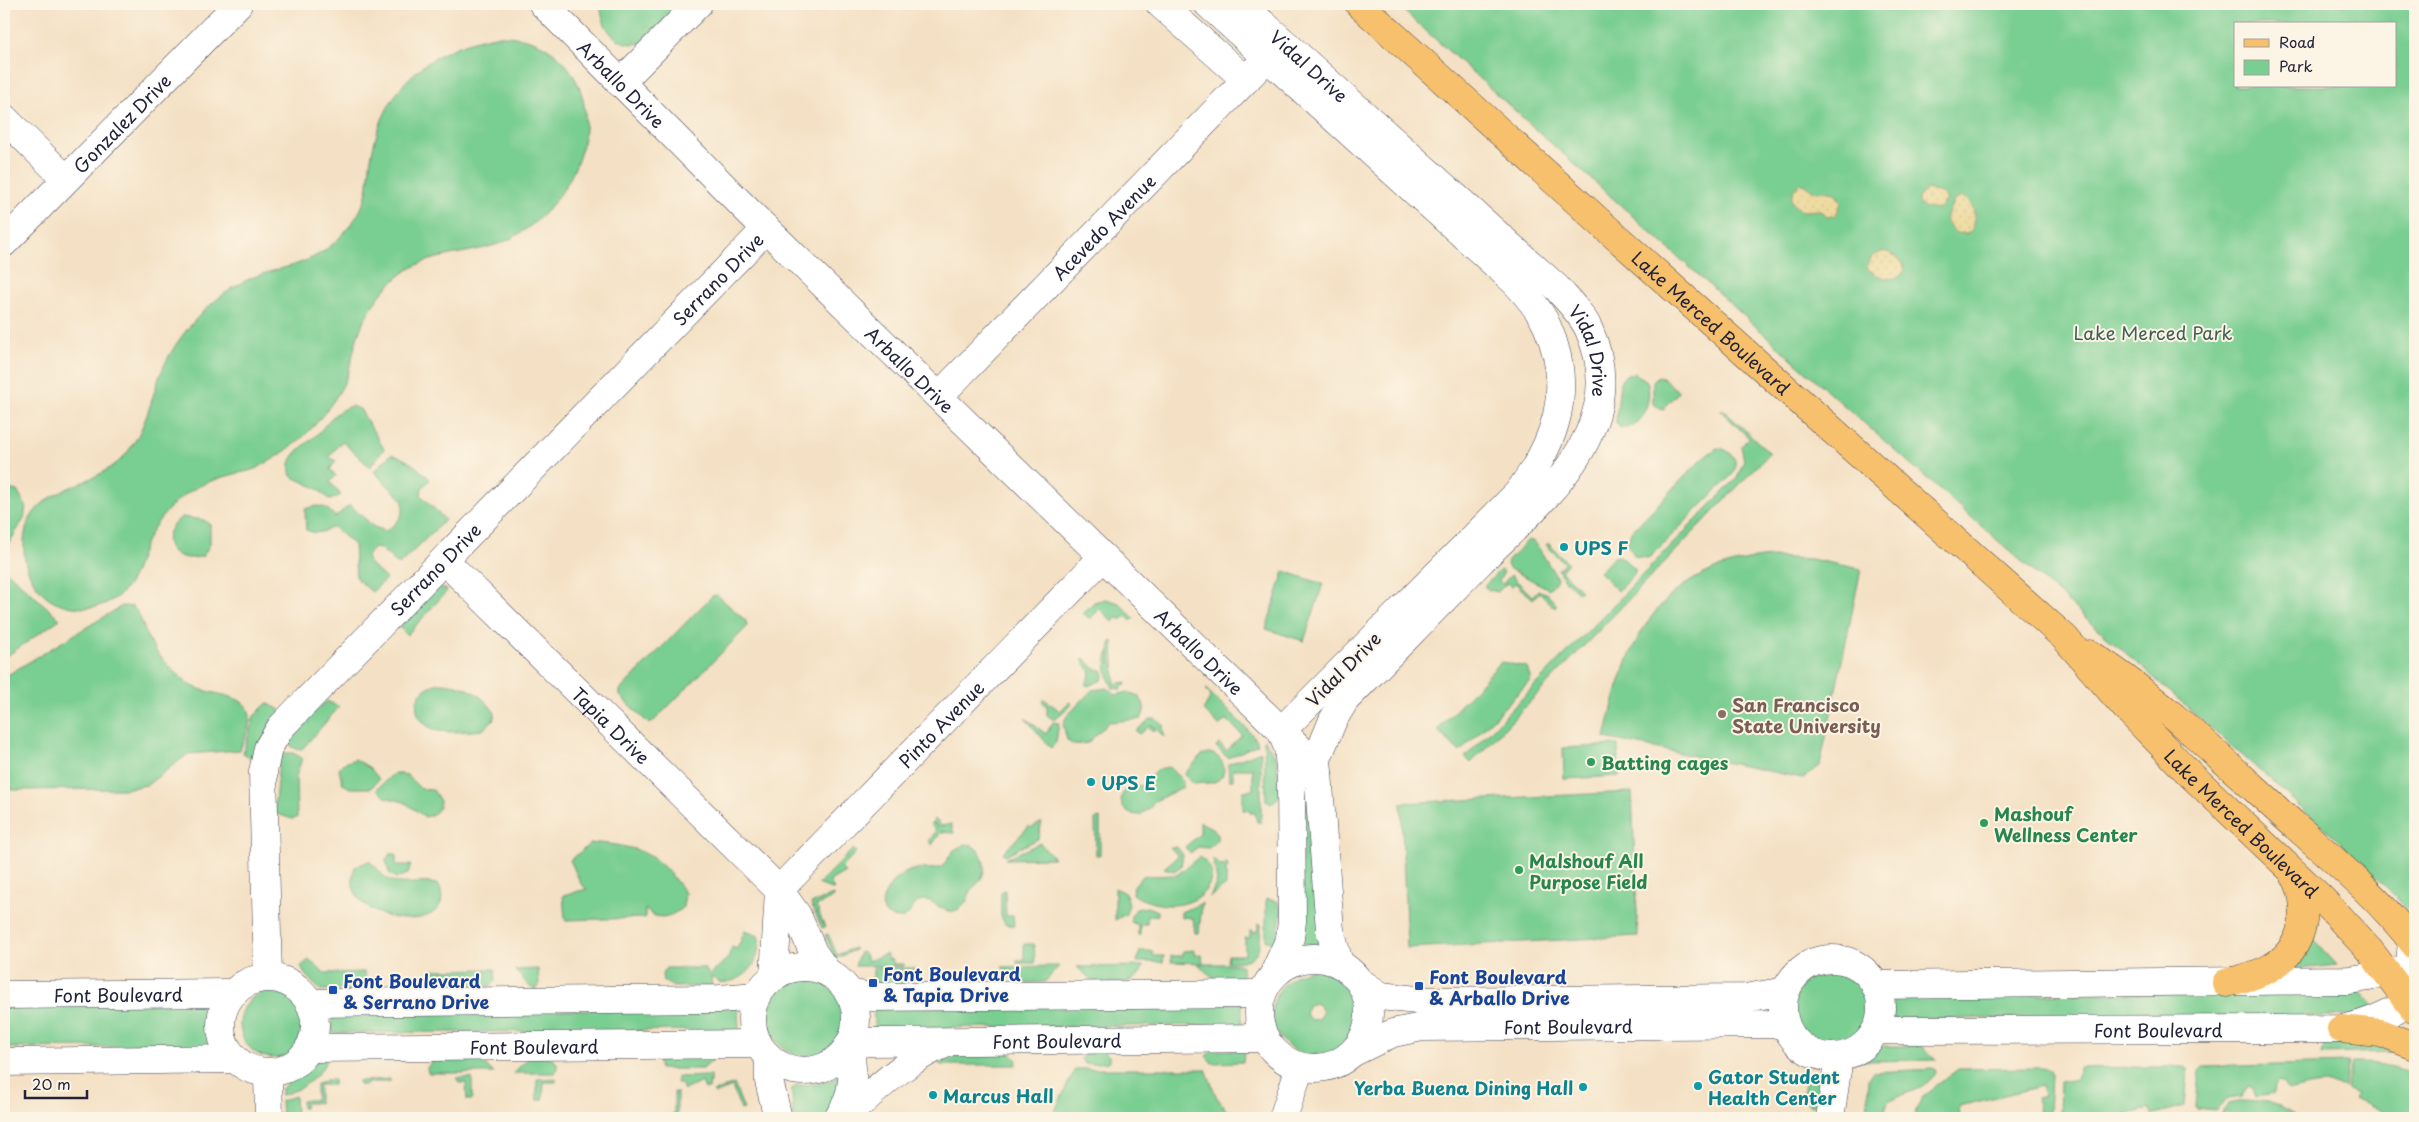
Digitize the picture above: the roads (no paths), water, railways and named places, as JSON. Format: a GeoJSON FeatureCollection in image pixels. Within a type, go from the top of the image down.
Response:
{"type":"FeatureCollection","features":[{"type":"Feature","properties":{"kind":"main road","name":"Lake Merced Boulevard"},"geometry":{"type":"LineString","coordinates":[[1359,4],[1628,248],[2065,638],[2132,714],[2207,790],[2291,868],[2407,987]]}},
{"type":"Feature","properties":{"kind":"main road","name":"Lake Merced Boulevard"},"geometry":{"type":"LineString","coordinates":[[2065,638],[2142,690],[2338,865],[2414,943]]}},
{"type":"Feature","properties":{"kind":"main road"},"geometry":{"type":"LineString","coordinates":[[2226,983],[2250,977],[2272,968],[2282,960],[2296,942],[2301,932],[2306,908],[2301,890],[2291,868]]}},
{"type":"Feature","properties":{"kind":"main road"},"geometry":{"type":"LineString","coordinates":[[2341,1029],[2380,1033],[2415,1046]]}},
{"type":"Feature","properties":{"kind":"street","name":"Gonzalez Drive"},"geometry":{"type":"LineString","coordinates":[[4,243],[238,4]]}},
{"type":"Feature","properties":{"kind":"street"},"geometry":{"type":"LineString","coordinates":[[620,83],[698,4]]}},
{"type":"Feature","properties":{"kind":"street"},"geometry":{"type":"LineString","coordinates":[[1160,4],[1246,80]]}},
{"type":"Feature","properties":{"kind":"street","name":"Vidal Drive"},"geometry":{"type":"LineString","coordinates":[[1208,4],[1495,261],[1527,296],[1547,324],[1555,348],[1560,376],[1559,407],[1552,437],[1547,476],[1345,700],[1325,736],[1317,759],[1318,772]]}},
{"type":"Feature","properties":{"kind":"street","name":"Vidal Drive"},"geometry":{"type":"LineString","coordinates":[[1241,4],[1557,288],[1575,308],[1588,330],[1597,355],[1600,383],[1597,410],[1589,437],[1576,461],[1517,494],[1281,731]]}},
{"type":"Feature","properties":{"kind":"street","name":"Arballo Drive"},"geometry":{"type":"LineString","coordinates":[[559,9],[620,83],[766,229],[1281,731],[1318,772]]}},
{"type":"Feature","properties":{"kind":"street","name":"Acevedo Avenue"},"geometry":{"type":"LineString","coordinates":[[939,396],[1268,57]]}},
{"type":"Feature","properties":{"kind":"street"},"geometry":{"type":"LineString","coordinates":[[4,118],[66,179]]}},
{"type":"Feature","properties":{"kind":"street","name":"Serrano Drive"},"geometry":{"type":"LineString","coordinates":[[268,977],[263,772],[268,748],[281,727],[766,229]]}},
{"type":"Feature","properties":{"kind":"street"},"geometry":{"type":"LineString","coordinates":[[1547,324],[1575,308]]}},
{"type":"Feature","properties":{"kind":"street","name":"Pinto Avenue"},"geometry":{"type":"LineString","coordinates":[[779,890],[1103,557]]}},
{"type":"Feature","properties":{"kind":"street","name":"Tapia Drive"},"geometry":{"type":"LineString","coordinates":[[444,560],[779,890],[797,915],[813,952],[827,972]]}},
{"type":"Feature","properties":{"kind":"street","name":"Arballo Drive"},"geometry":{"type":"LineString","coordinates":[[1267,985],[1290,938],[1292,921],[1291,779],[1288,748],[1281,731]]}},
{"type":"Feature","properties":{"kind":"street"},"geometry":{"type":"LineString","coordinates":[[1318,772],[1330,930],[1339,963]]}},
{"type":"Feature","properties":{"kind":"street"},"geometry":{"type":"LineString","coordinates":[[778,1118],[763,1050],[753,1028],[753,1012],[766,987],[779,890]]}},
{"type":"Feature","properties":{"kind":"street"},"geometry":{"type":"LineString","coordinates":[[1875,985],[2226,983],[2349,980],[2369,977],[2407,987],[2414,943]]}},
{"type":"Feature","properties":{"kind":"street"},"geometry":{"type":"LineString","coordinates":[[1307,958],[1324,958],[1339,963],[1353,973],[1367,995],[1370,1017],[1364,1038],[1354,1052],[1338,1063],[1320,1068],[1300,1067],[1284,1060],[1273,1051],[1264,1038],[1258,1014],[1267,985],[1289,963],[1307,958]]}},
{"type":"Feature","properties":{"kind":"street"},"geometry":{"type":"LineString","coordinates":[[1835,959],[1858,966],[1875,985],[1881,1008],[1876,1030],[1864,1045],[1839,1057],[1823,1056],[1807,1050],[1794,1039],[1786,1024],[1783,1002],[1786,991],[1800,971],[1810,964],[1835,959]]}},
{"type":"Feature","properties":{"kind":"street"},"geometry":{"type":"LineString","coordinates":[[310,1003],[719,999],[766,987],[796,967],[812,968],[827,972],[840,981],[849,993],[855,1007],[856,1022],[849,1044],[834,1061],[818,1069],[801,1071],[783,1067],[763,1050]]}},
{"type":"Feature","properties":{"kind":"street"},"geometry":{"type":"LineString","coordinates":[[268,977],[286,980],[300,989],[310,1003],[315,1025],[310,1048],[299,1061],[286,1070],[268,1073],[250,1070],[235,1060],[224,1044],[220,1027],[222,1011],[232,993],[246,982],[268,977]]}},
{"type":"Feature","properties":{"kind":"street","name":"Font Boulevard"},"geometry":{"type":"LineString","coordinates":[[1360,982],[1381,996],[1425,1002],[1745,998],[1786,991]]}},
{"type":"Feature","properties":{"kind":"street"},"geometry":{"type":"LineString","coordinates":[[849,993],[870,997],[1267,985]]}},
{"type":"Feature","properties":{"kind":"street","name":"Font Boulevard"},"geometry":{"type":"LineString","coordinates":[[1876,1030],[2341,1029],[2365,1024],[2407,987]]}},
{"type":"Feature","properties":{"kind":"street","name":"Font Boulevard"},"geometry":{"type":"LineString","coordinates":[[4,995],[232,993]]}},
{"type":"Feature","properties":{"kind":"street","name":"Font Boulevard"},"geometry":{"type":"LineString","coordinates":[[1354,1052],[1393,1033],[1422,1027],[1786,1024]]}},
{"type":"Feature","properties":{"kind":"street","name":"Font Boulevard"},"geometry":{"type":"LineString","coordinates":[[849,1044],[871,1042],[1264,1038]]}},
{"type":"Feature","properties":{"kind":"street"},"geometry":{"type":"LineString","coordinates":[[844,1118],[907,1064],[923,1053],[953,1041]]}},
{"type":"Feature","properties":{"kind":"street"},"geometry":{"type":"LineString","coordinates":[[838,1118],[852,1089],[854,1071],[849,1044]]}},
{"type":"Feature","properties":{"kind":"street","name":"Font Boulevard"},"geometry":{"type":"LineString","coordinates":[[310,1048],[763,1050]]}},
{"type":"Feature","properties":{"kind":"street"},"geometry":{"type":"LineString","coordinates":[[1830,1118],[1839,1057]]}},
{"type":"Feature","properties":{"kind":"street"},"geometry":{"type":"LineString","coordinates":[[4,1062],[235,1060]]}},
{"type":"Feature","properties":{"kind":"street"},"geometry":{"type":"LineString","coordinates":[[1283,1118],[1300,1067]]}},
{"type":"Feature","properties":{"kind":"street"},"geometry":{"type":"LineString","coordinates":[[268,1073],[269,1118]]}},
{"type":"Feature","properties":{"kind":"place","name":"UPS F"},"geometry":{"type":"Point","coordinates":[1564,547]}},
{"type":"Feature","properties":{"kind":"place","name":"San Francisco State University"},"geometry":{"type":"Point","coordinates":[1722,714]}},
{"type":"Feature","properties":{"kind":"place","name":"Batting cages"},"geometry":{"type":"Point","coordinates":[1591,762]}},
{"type":"Feature","properties":{"kind":"place","name":"UPS E"},"geometry":{"type":"Point","coordinates":[1091,782]}},
{"type":"Feature","properties":{"kind":"place","name":"Mashouf Wellness Center"},"geometry":{"type":"Point","coordinates":[1984,823]}},
{"type":"Feature","properties":{"kind":"place","name":"Malshouf All Purpose Field"},"geometry":{"type":"Point","coordinates":[1519,870]}},
{"type":"Feature","properties":{"kind":"place","name":"Font Boulevard & Tapia Drive"},"geometry":{"type":"Point","coordinates":[873,983]}},
{"type":"Feature","properties":{"kind":"place","name":"Font Boulevard & Arballo Drive"},"geometry":{"type":"Point","coordinates":[1419,986]}},
{"type":"Feature","properties":{"kind":"place","name":"Font Boulevard & Serrano Drive"},"geometry":{"type":"Point","coordinates":[333,990]}},
{"type":"Feature","properties":{"kind":"place","name":"Gator Student Health Center"},"geometry":{"type":"Point","coordinates":[1698,1086]}},
{"type":"Feature","properties":{"kind":"place","name":"Yerba Buena Dining Hall"},"geometry":{"type":"Point","coordinates":[1583,1087]}},
{"type":"Feature","properties":{"kind":"place","name":"Marcus Hall"},"geometry":{"type":"Point","coordinates":[933,1095]}},
{"type":"Feature","properties":{"kind":"park label","name":"Lake Merced Park"},"geometry":{"type":"Point","coordinates":[2153,332]}}]}
